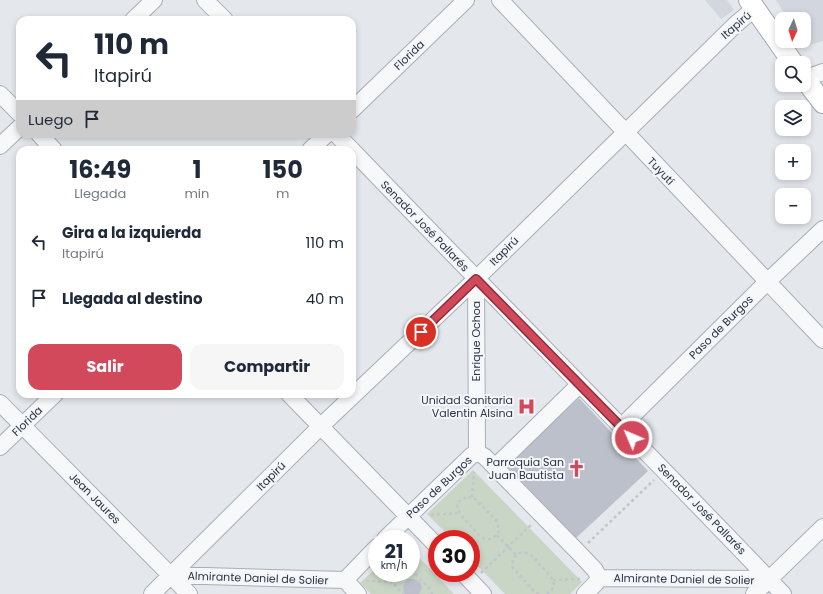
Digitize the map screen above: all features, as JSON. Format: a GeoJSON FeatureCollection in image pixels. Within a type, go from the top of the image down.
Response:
{"type":"FeatureCollection","features":[{"type":"Feature","properties":{"kind":"main road"},"geometry":{"type":"LineString","coordinates":[[751,5],[788,56]]}},
{"type":"Feature","properties":{"kind":"main road"},"geometry":{"type":"LineString","coordinates":[[811,88],[823,103]]}},
{"type":"Feature","properties":{"kind":"street"},"geometry":{"type":"LineString","coordinates":[[136,16],[154,0]]}},
{"type":"Feature","properties":{"kind":"street"},"geometry":{"type":"LineString","coordinates":[[205,0],[221,16]]}},
{"type":"Feature","properties":{"kind":"street","name":"Florida"},"geometry":{"type":"LineString","coordinates":[[356,106],[466,0]]}},
{"type":"Feature","properties":{"kind":"street","name":"Tuyutí"},"geometry":{"type":"LineString","coordinates":[[500,0],[823,340]]}},
{"type":"Feature","properties":{"kind":"street","name":"Itapirú"},"geometry":{"type":"LineString","coordinates":[[356,393],[476,279],[624,132],[736,24],[751,5]]}},
{"type":"Feature","properties":{"kind":"street"},"geometry":{"type":"LineString","coordinates":[[811,76],[823,72]]}},
{"type":"Feature","properties":{"kind":"street"},"geometry":{"type":"LineString","coordinates":[[0,94],[16,110]]}},
{"type":"Feature","properties":{"kind":"street"},"geometry":{"type":"LineString","coordinates":[[0,146],[16,131]]}},
{"type":"Feature","properties":{"kind":"street"},"geometry":{"type":"LineString","coordinates":[[43,138],[50,146]]}},
{"type":"Feature","properties":{"kind":"street"},"geometry":{"type":"LineString","coordinates":[[314,146],[323,138]]}},
{"type":"Feature","properties":{"kind":"street","name":"Senador José Pallarés"},"geometry":{"type":"LineString","coordinates":[[340,138],[348,146]]}},
{"type":"Feature","properties":{"kind":"street","name":"Senador José Pallarés"},"geometry":{"type":"LineString","coordinates":[[356,154],[783,594]]}},
{"type":"Feature","properties":{"kind":"street","name":"Paso de Burgos"},"geometry":{"type":"LineString","coordinates":[[621,427],[767,282],[823,229]]}},
{"type":"Feature","properties":{"kind":"street","name":"Enrique Ochoa"},"geometry":{"type":"LineString","coordinates":[[476,279],[477,452]]}},
{"type":"Feature","properties":{"kind":"street"},"geometry":{"type":"LineString","coordinates":[[495,467],[580,385]]}},
{"type":"Feature","properties":{"kind":"street","name":"Florida"},"geometry":{"type":"LineString","coordinates":[[0,447],[51,398]]}},
{"type":"Feature","properties":{"kind":"street"},"geometry":{"type":"LineString","coordinates":[[293,398],[428,537]]}},
{"type":"Feature","properties":{"kind":"street","name":"Itapirú"},"geometry":{"type":"LineString","coordinates":[[152,594],[351,398]]}},
{"type":"Feature","properties":{"kind":"street","name":"Jean Jaures"},"geometry":{"type":"LineString","coordinates":[[0,403],[189,594]]}},
{"type":"Feature","properties":{"kind":"street"},"geometry":{"type":"LineString","coordinates":[[477,452],[485,457],[495,467],[594,570],[599,578],[585,594]]}},
{"type":"Feature","properties":{"kind":"street","name":"Paso de Burgos"},"geometry":{"type":"LineString","coordinates":[[394,530],[477,452]]}},
{"type":"Feature","properties":{"kind":"street"},"geometry":{"type":"LineString","coordinates":[[754,594],[823,527]]}},
{"type":"Feature","properties":{"kind":"street"},"geometry":{"type":"LineString","coordinates":[[358,594],[345,580],[368,556]]}},
{"type":"Feature","properties":{"kind":"street","name":"Almirante Daniel de Solier"},"geometry":{"type":"LineString","coordinates":[[171,575],[345,580]]}},
{"type":"Feature","properties":{"kind":"street","name":"Almirante Daniel de Solier"},"geometry":{"type":"LineString","coordinates":[[599,578],[769,580]]}},
{"type":"Feature","properties":{"kind":"street"},"geometry":{"type":"LineString","coordinates":[[471,582],[483,594]]}},
{"type":"Feature","properties":{"kind":"path"},"geometry":{"type":"LineString","coordinates":[[578,552],[664,470]]}},
{"type":"Feature","properties":{"kind":"path"},"geometry":{"type":"LineString","coordinates":[[472,497],[478,501],[498,524],[499,532],[497,535],[490,539],[480,536],[459,513],[458,506],[461,500],[472,497]]}},
{"type":"Feature","properties":{"kind":"path"},"geometry":{"type":"LineString","coordinates":[[480,568],[508,547],[541,515]]}},
{"type":"Feature","properties":{"kind":"path"},"geometry":{"type":"LineString","coordinates":[[497,535],[516,555]]}},
{"type":"Feature","properties":{"kind":"path"},"geometry":{"type":"LineString","coordinates":[[538,594],[513,568],[512,562],[516,555],[522,552],[529,554],[551,576],[553,580],[553,587],[546,594]]}},
{"type":"Feature","properties":{"kind":"path"},"geometry":{"type":"LineString","coordinates":[[553,580],[599,578]]}},
{"type":"Feature","properties":{"kind":"path"},"geometry":{"type":"LineString","coordinates":[[420,579],[430,589],[432,594]]}},
{"type":"Feature","properties":{"kind":"path"},"geometry":{"type":"LineString","coordinates":[[345,580],[368,581]]}},
{"type":"Feature","properties":{"kind":"path"},"geometry":{"type":"LineString","coordinates":[[392,582],[403,594]]}},
{"type":"Feature","properties":{"kind":"shaded area"},"geometry":{"type":"Polygon","coordinates":[[[705,0],[727,0],[734,10],[721,19],[705,0]]]}},
{"type":"Feature","properties":{"kind":"shaded area"},"geometry":{"type":"Polygon","coordinates":[[[776,0],[823,0],[823,41],[811,44],[811,12],[784,12],[776,0]]]}},
{"type":"Feature","properties":{"kind":"green space"},"geometry":{"type":"Polygon","coordinates":[[[473,470],[582,582],[570,594],[505,594],[480,568],[480,530],[443,530],[427,514],[473,470]]]}},
{"type":"Feature","properties":{"kind":"green space"},"geometry":{"type":"Polygon","coordinates":[[[420,558],[428,567],[428,582],[443,582],[454,594],[371,594],[360,583],[368,575],[368,582],[420,582],[420,558]]]}},
{"type":"Feature","properties":{"kind":"building","name":"Parroquia San Juan Bautista"},"geometry":{"type":"Polygon","coordinates":[[[579,398],[648,471],[575,539],[506,465],[579,398]]]}},
{"type":"Feature","properties":{"kind":"building"},"geometry":{"type":"Polygon","coordinates":[[[406,582],[420,582],[422,588],[419,594],[405,594],[403,587],[406,582]]]}},
{"type":"Feature","properties":{"kind":"place","name":"Unidad Sanitaria Valentin Alsina"},"geometry":{"type":"Point","coordinates":[526,406]}},
{"type":"Feature","properties":{"kind":"place","name":"Parroquia San Juan Bautista"},"geometry":{"type":"Point","coordinates":[577,468]}},
{"type":"Feature","properties":{"kind":"route"},"geometry":{"type":"LineString","coordinates":[[421,332],[476,279],[632,438]]}}]}
